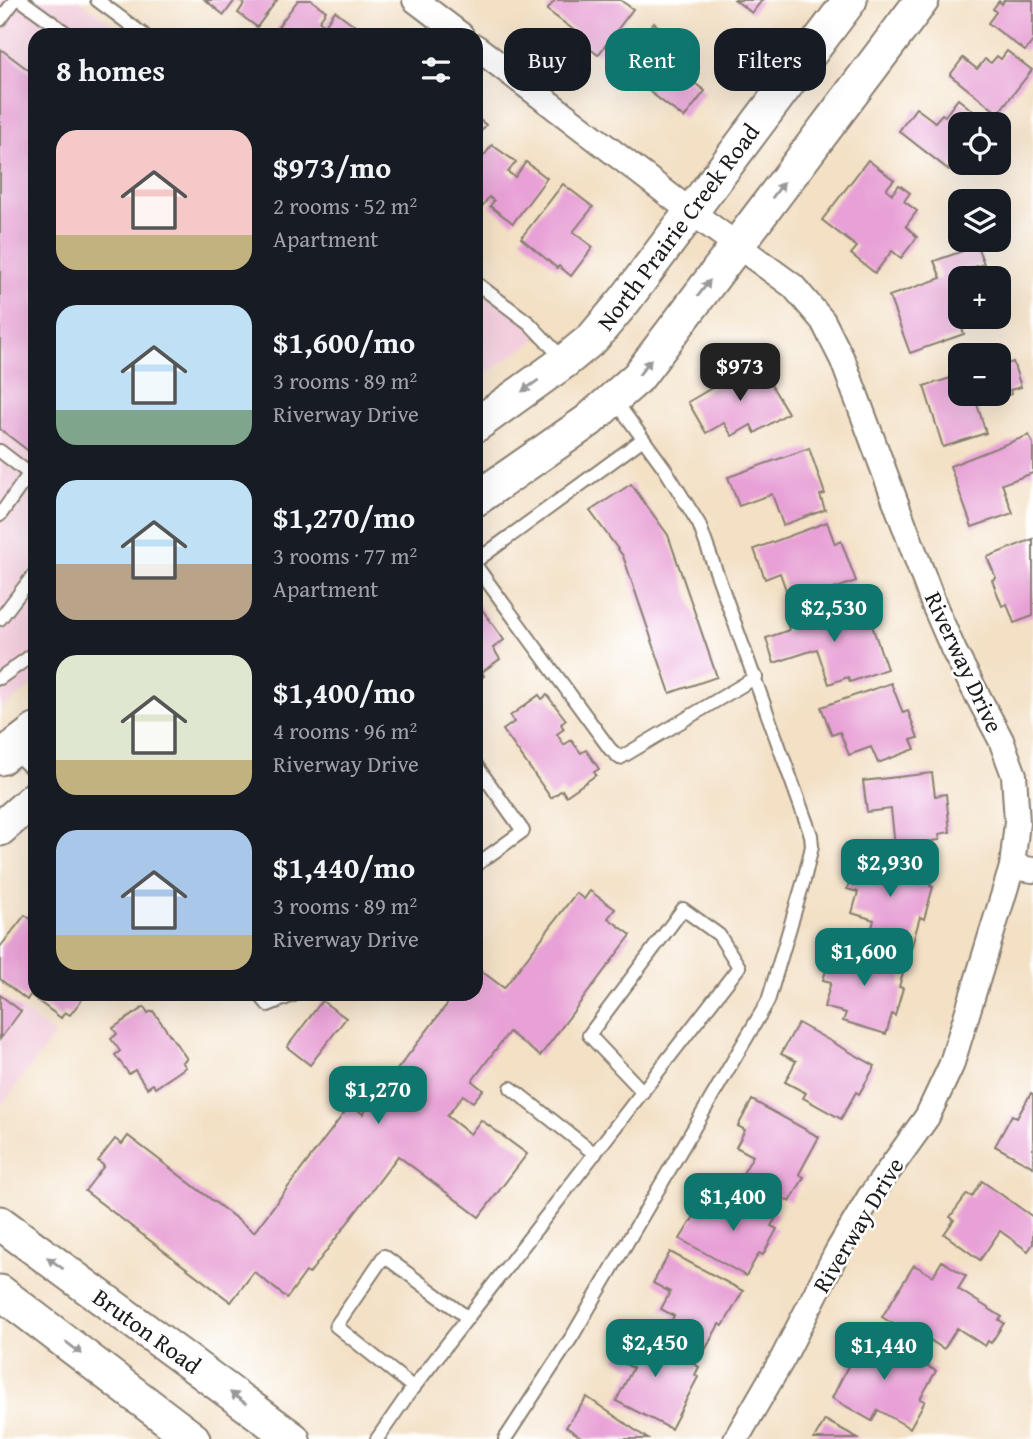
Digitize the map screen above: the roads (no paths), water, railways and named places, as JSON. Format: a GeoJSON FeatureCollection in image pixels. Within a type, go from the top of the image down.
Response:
{"type":"FeatureCollection","features":[{"type":"Feature","properties":{"kind":"main road","name":"North Prairie Creek Road"},"geometry":{"type":"LineString","coordinates":[[483,420],[593,338],[625,300],[850,0]]}},
{"type":"Feature","properties":{"kind":"main road"},"geometry":{"type":"LineString","coordinates":[[483,494],[588,421],[638,377],[922,0]]}},
{"type":"Feature","properties":{"kind":"main road"},"geometry":{"type":"LineString","coordinates":[[0,828],[28,804]]}},
{"type":"Feature","properties":{"kind":"main road","name":"Bruton Road"},"geometry":{"type":"LineString","coordinates":[[0,1223],[293,1439]]}},
{"type":"Feature","properties":{"kind":"main road"},"geometry":{"type":"LineString","coordinates":[[0,1292],[193,1439]]}},
{"type":"Feature","properties":{"kind":"street"},"geometry":{"type":"LineString","coordinates":[[415,0],[452,28]]}},
{"type":"Feature","properties":{"kind":"street","name":"Riverway Drive"},"geometry":{"type":"LineString","coordinates":[[483,52],[793,286],[823,321],[843,361],[934,605],[954,651],[1001,740],[1014,775],[1023,869],[951,1066],[927,1117],[869,1198],[836,1252],[783,1358],[736,1439]]}},
{"type":"Feature","properties":{"kind":"lane"},"geometry":{"type":"LineString","coordinates":[[0,20],[15,0]]}},
{"type":"Feature","properties":{"kind":"lane"},"geometry":{"type":"LineString","coordinates":[[21,0],[59,28]]}},
{"type":"Feature","properties":{"kind":"lane"},"geometry":{"type":"LineString","coordinates":[[97,0],[135,28]]}},
{"type":"Feature","properties":{"kind":"lane"},"geometry":{"type":"LineString","coordinates":[[483,289],[529,323],[565,361]]}},
{"type":"Feature","properties":{"kind":"lane"},"geometry":{"type":"LineString","coordinates":[[505,1439],[573,1335],[768,1002],[812,846],[811,835],[756,677],[699,524],[665,469],[613,398]]}},
{"type":"Feature","properties":{"kind":"lane"},"geometry":{"type":"LineString","coordinates":[[483,558],[643,439]]}},
{"type":"Feature","properties":{"kind":"lane"},"geometry":{"type":"LineString","coordinates":[[0,451],[28,473]]}},
{"type":"Feature","properties":{"kind":"lane"},"geometry":{"type":"LineString","coordinates":[[0,515],[28,481]]}},
{"type":"Feature","properties":{"kind":"lane"},"geometry":{"type":"LineString","coordinates":[[483,573],[610,749],[620,758],[756,677]]}},
{"type":"Feature","properties":{"kind":"lane"},"geometry":{"type":"LineString","coordinates":[[0,620],[28,582]]}},
{"type":"Feature","properties":{"kind":"lane"},"geometry":{"type":"LineString","coordinates":[[0,678],[28,658]]}},
{"type":"Feature","properties":{"kind":"lane"},"geometry":{"type":"LineString","coordinates":[[11,745],[28,764]]}},
{"type":"Feature","properties":{"kind":"lane"},"geometry":{"type":"LineString","coordinates":[[483,775],[523,831],[483,860]]}},
{"type":"Feature","properties":{"kind":"lane"},"geometry":{"type":"LineString","coordinates":[[377,1439],[739,967],[719,934],[683,909],[589,1035],[643,1092]]}},
{"type":"Feature","properties":{"kind":"lane"},"geometry":{"type":"LineString","coordinates":[[264,1001],[268,1006],[280,1001]]}},
{"type":"Feature","properties":{"kind":"lane"},"geometry":{"type":"LineString","coordinates":[[511,1088],[595,1154]]}},
{"type":"Feature","properties":{"kind":"lane"},"geometry":{"type":"LineString","coordinates":[[414,1388],[335,1326],[384,1256],[468,1318]]}}]}
